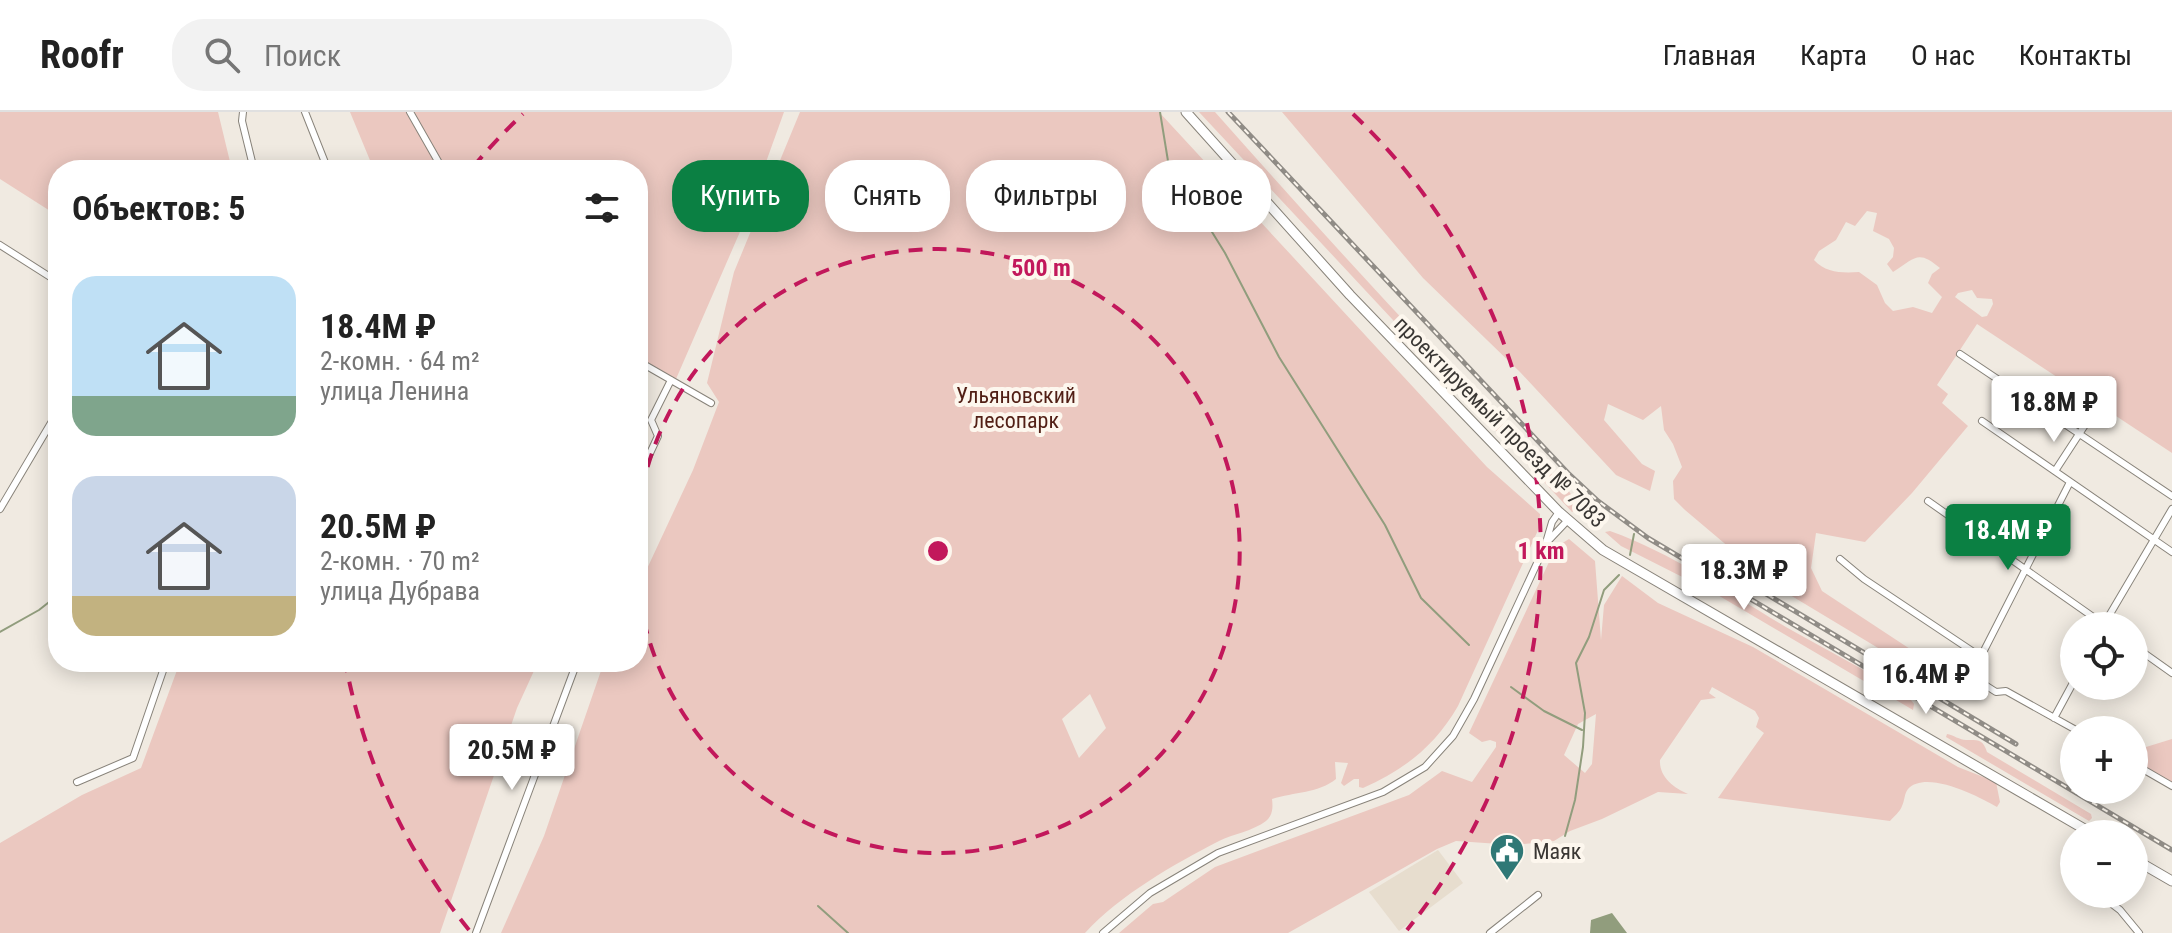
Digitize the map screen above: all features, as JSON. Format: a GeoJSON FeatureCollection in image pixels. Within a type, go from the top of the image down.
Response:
{"type":"FeatureCollection","features":[{"type":"Feature","properties":{"kind":"main road","name":"проектируемый проезд № 7083"},"geometry":{"type":"LineString","coordinates":[[1186,112],[1350,295],[1559,512],[1603,550],[2069,820]]}},
{"type":"Feature","properties":{"kind":"main road"},"geometry":{"type":"LineString","coordinates":[[2148,867],[2172,881]]}},
{"type":"Feature","properties":{"kind":"street"},"geometry":{"type":"LineString","coordinates":[[243,112],[242,121],[252,160]]}},
{"type":"Feature","properties":{"kind":"street"},"geometry":{"type":"LineString","coordinates":[[305,112],[324,160]]}},
{"type":"Feature","properties":{"kind":"street"},"geometry":{"type":"LineString","coordinates":[[410,112],[437,160]]}},
{"type":"Feature","properties":{"kind":"street"},"geometry":{"type":"LineString","coordinates":[[0,246],[48,276]]}},
{"type":"Feature","properties":{"kind":"street"},"geometry":{"type":"LineString","coordinates":[[1960,354],[2172,496]]}},
{"type":"Feature","properties":{"kind":"street"},"geometry":{"type":"LineString","coordinates":[[648,367],[711,403]]}},
{"type":"Feature","properties":{"kind":"street"},"geometry":{"type":"LineString","coordinates":[[648,450],[658,436],[651,420],[671,380]]}},
{"type":"Feature","properties":{"kind":"street"},"geometry":{"type":"LineString","coordinates":[[2055,471],[2098,405]]}},
{"type":"Feature","properties":{"kind":"street"},"geometry":{"type":"LineString","coordinates":[[1982,421],[2172,552]]}},
{"type":"Feature","properties":{"kind":"street"},"geometry":{"type":"LineString","coordinates":[[0,509],[48,428]]}},
{"type":"Feature","properties":{"kind":"street"},"geometry":{"type":"LineString","coordinates":[[2060,721],[2006,691],[1996,692],[1971,676],[2070,482]]}},
{"type":"Feature","properties":{"kind":"street"},"geometry":{"type":"LineString","coordinates":[[1928,501],[2084,612]]}},
{"type":"Feature","properties":{"kind":"street"},"geometry":{"type":"LineString","coordinates":[[2112,612],[2172,509]]}},
{"type":"Feature","properties":{"kind":"street"},"geometry":{"type":"LineString","coordinates":[[1103,933],[1150,893],[1218,853],[1383,792],[1436,758],[1464,719],[1559,512]]}},
{"type":"Feature","properties":{"kind":"street"},"geometry":{"type":"LineString","coordinates":[[1545,546],[1568,520]]}},
{"type":"Feature","properties":{"kind":"street"},"geometry":{"type":"LineString","coordinates":[[1840,559],[1864,579],[1981,657]]}},
{"type":"Feature","properties":{"kind":"street"},"geometry":{"type":"LineString","coordinates":[[2148,656],[2172,673]]}},
{"type":"Feature","properties":{"kind":"street"},"geometry":{"type":"LineString","coordinates":[[77,782],[133,758],[163,672]]}},
{"type":"Feature","properties":{"kind":"street"},"geometry":{"type":"LineString","coordinates":[[476,933],[573,672]]}},
{"type":"Feature","properties":{"kind":"street"},"geometry":{"type":"LineString","coordinates":[[2054,718],[2064,700]]}},
{"type":"Feature","properties":{"kind":"street"},"geometry":{"type":"LineString","coordinates":[[2148,772],[2172,786]]}},
{"type":"Feature","properties":{"kind":"street"},"geometry":{"type":"LineString","coordinates":[[1490,933],[1538,895]]}},
{"type":"Feature","properties":{"kind":"street"},"geometry":{"type":"LineString","coordinates":[[2117,908],[2139,933]]}},
{"type":"Feature","properties":{"kind":"shaded area"},"geometry":{"type":"Polygon","coordinates":[[[1438,850],[1463,883],[1399,931],[1369,892],[1438,850]]]}},
{"type":"Feature","properties":{"kind":"shaded area"},"geometry":{"type":"Polygon","coordinates":[[[1612,913],[1627,933],[1590,933],[1591,920],[1612,913]]]}},
{"type":"Feature","properties":{"kind":"green space"},"geometry":{"type":"Polygon","coordinates":[[[0,112],[218,112],[230,160],[48,160],[48,210],[0,179],[0,112]]]}},
{"type":"Feature","properties":{"kind":"green space"},"geometry":{"type":"Polygon","coordinates":[[[350,112],[784,112],[767,160],[672,160],[672,232],[740,232],[676,379],[648,363],[648,160],[370,160],[350,112]]]}},
{"type":"Feature","properties":{"kind":"green space","name":"Ульяновский лесопарк"},"geometry":{"type":"Polygon","coordinates":[[[800,112],[1159,112],[1203,160],[1142,160],[1142,232],[1270,232],[1487,467],[1540,514],[1539,528],[1458,706],[1429,745],[1405,765],[1363,788],[1359,787],[1359,779],[1344,786],[1341,783],[1348,763],[1335,762],[1336,779],[1329,784],[1272,799],[1272,811],[1266,821],[1219,841],[1166,870],[1131,893],[1085,933],[501,933],[544,836],[601,672],[648,672],[648,567],[693,470],[719,402],[707,383],[734,272],[750,232],[809,232],[809,160],[780,160],[800,112]],[[1090,694],[1062,719],[1079,758],[1106,728],[1090,694]]]}},
{"type":"Feature","properties":{"kind":"green space"},"geometry":{"type":"Polygon","coordinates":[[[1199,112],[1215,112],[1258,160],[1244,160],[1199,112]]]}},
{"type":"Feature","properties":{"kind":"green space"},"geometry":{"type":"Polygon","coordinates":[[[1282,112],[2172,112],[2172,453],[1977,324],[1937,385],[1948,394],[1942,403],[1968,426],[1912,493],[1865,542],[1816,533],[1811,568],[1822,591],[1945,672],[1949,678],[1938,684],[1775,586],[1674,499],[1673,481],[1682,467],[1664,430],[1661,406],[1643,420],[1608,404],[1604,420],[1642,464],[1655,471],[1650,491],[1616,475],[1520,372],[1423,278],[1282,112]],[[1867,211],[1855,226],[1846,222],[1836,240],[1819,251],[1814,260],[1829,270],[1859,272],[1877,285],[1885,303],[1893,311],[1913,307],[1932,313],[1942,297],[1928,283],[1932,274],[1940,268],[1921,257],[1893,272],[1887,264],[1893,257],[1894,248],[1889,239],[1873,231],[1877,213],[1867,211]],[[1972,290],[1958,293],[1955,297],[1982,317],[1987,316],[1992,299],[1977,298],[1972,290]]]}},
{"type":"Feature","properties":{"kind":"green space"},"geometry":{"type":"Polygon","coordinates":[[[1271,175],[1388,304],[1568,490],[1575,500],[1576,510],[1572,512],[1271,189],[1271,175]]]}},
{"type":"Feature","properties":{"kind":"green space"},"geometry":{"type":"Polygon","coordinates":[[[1610,531],[1681,564],[1901,691],[1903,697],[1914,704],[1913,710],[1716,594],[1621,546],[1605,532],[1610,531]]]}},
{"type":"Feature","properties":{"kind":"green space"},"geometry":{"type":"Polygon","coordinates":[[[1569,539],[1595,561],[1601,640],[1604,605],[1622,576],[1658,603],[1753,647],[1958,767],[1996,782],[2000,802],[1997,807],[1953,787],[1927,782],[1908,789],[1901,808],[1890,821],[1718,798],[1764,733],[1756,727],[1759,718],[1755,711],[1712,687],[1709,693],[1716,698],[1701,700],[1660,760],[1662,772],[1668,781],[1688,794],[1658,792],[1554,841],[1514,845],[1456,841],[1288,933],[1119,933],[1153,904],[1163,902],[1215,867],[1409,795],[1442,771],[1472,782],[1496,747],[1496,742],[1482,742],[1469,733],[1556,547],[1569,539]],[[1596,714],[1578,724],[1564,755],[1585,773],[1592,764],[1596,714]]]}},
{"type":"Feature","properties":{"kind":"green space"},"geometry":{"type":"Polygon","coordinates":[[[176,672],[533,672],[517,708],[440,933],[0,933],[0,843],[82,795],[141,768],[176,672]]]}},
{"type":"Feature","properties":{"kind":"green space"},"geometry":{"type":"Polygon","coordinates":[[[1947,734],[1980,741],[1987,752],[2060,796],[2060,804],[1946,737],[1947,734]]]}},
{"type":"Feature","properties":{"kind":"green space"},"geometry":{"type":"Polygon","coordinates":[[[2172,739],[2172,784],[2148,769],[2148,746],[2172,739]]]}},
{"type":"Feature","properties":{"kind":"green space"},"geometry":{"type":"Polygon","coordinates":[[[2060,804],[2074,804],[2091,814],[2092,818],[2087,820],[2060,804]]]}},
{"type":"Feature","properties":{"kind":"waterway"},"geometry":{"type":"LineString","coordinates":[[1160,112],[1168,161],[1225,253],[1279,357],[1385,525],[1421,598],[1469,645]]}},
{"type":"Feature","properties":{"kind":"waterway"},"geometry":{"type":"LineString","coordinates":[[1630,555],[1634,534]]}},
{"type":"Feature","properties":{"kind":"waterway"},"geometry":{"type":"LineString","coordinates":[[1565,836],[1575,800],[1583,747],[1585,713],[1576,663],[1589,637],[1604,590],[1619,575]]}},
{"type":"Feature","properties":{"kind":"waterway"},"geometry":{"type":"LineString","coordinates":[[0,632],[48,603]]}},
{"type":"Feature","properties":{"kind":"waterway"},"geometry":{"type":"LineString","coordinates":[[1511,687],[1544,711],[1582,730]]}},
{"type":"Feature","properties":{"kind":"waterway"},"geometry":{"type":"LineString","coordinates":[[818,906],[848,933]]}},
{"type":"Feature","properties":{"kind":"railway"},"geometry":{"type":"LineString","coordinates":[[1228,112],[1568,473],[1598,501],[1648,538],[2172,850]]}},
{"type":"Feature","properties":{"kind":"railway"},"geometry":{"type":"LineString","coordinates":[[1758,589],[2016,744]]}},
{"type":"Feature","properties":{"kind":"place","name":"Маяк"},"geometry":{"type":"Point","coordinates":[1507,882]}}]}
